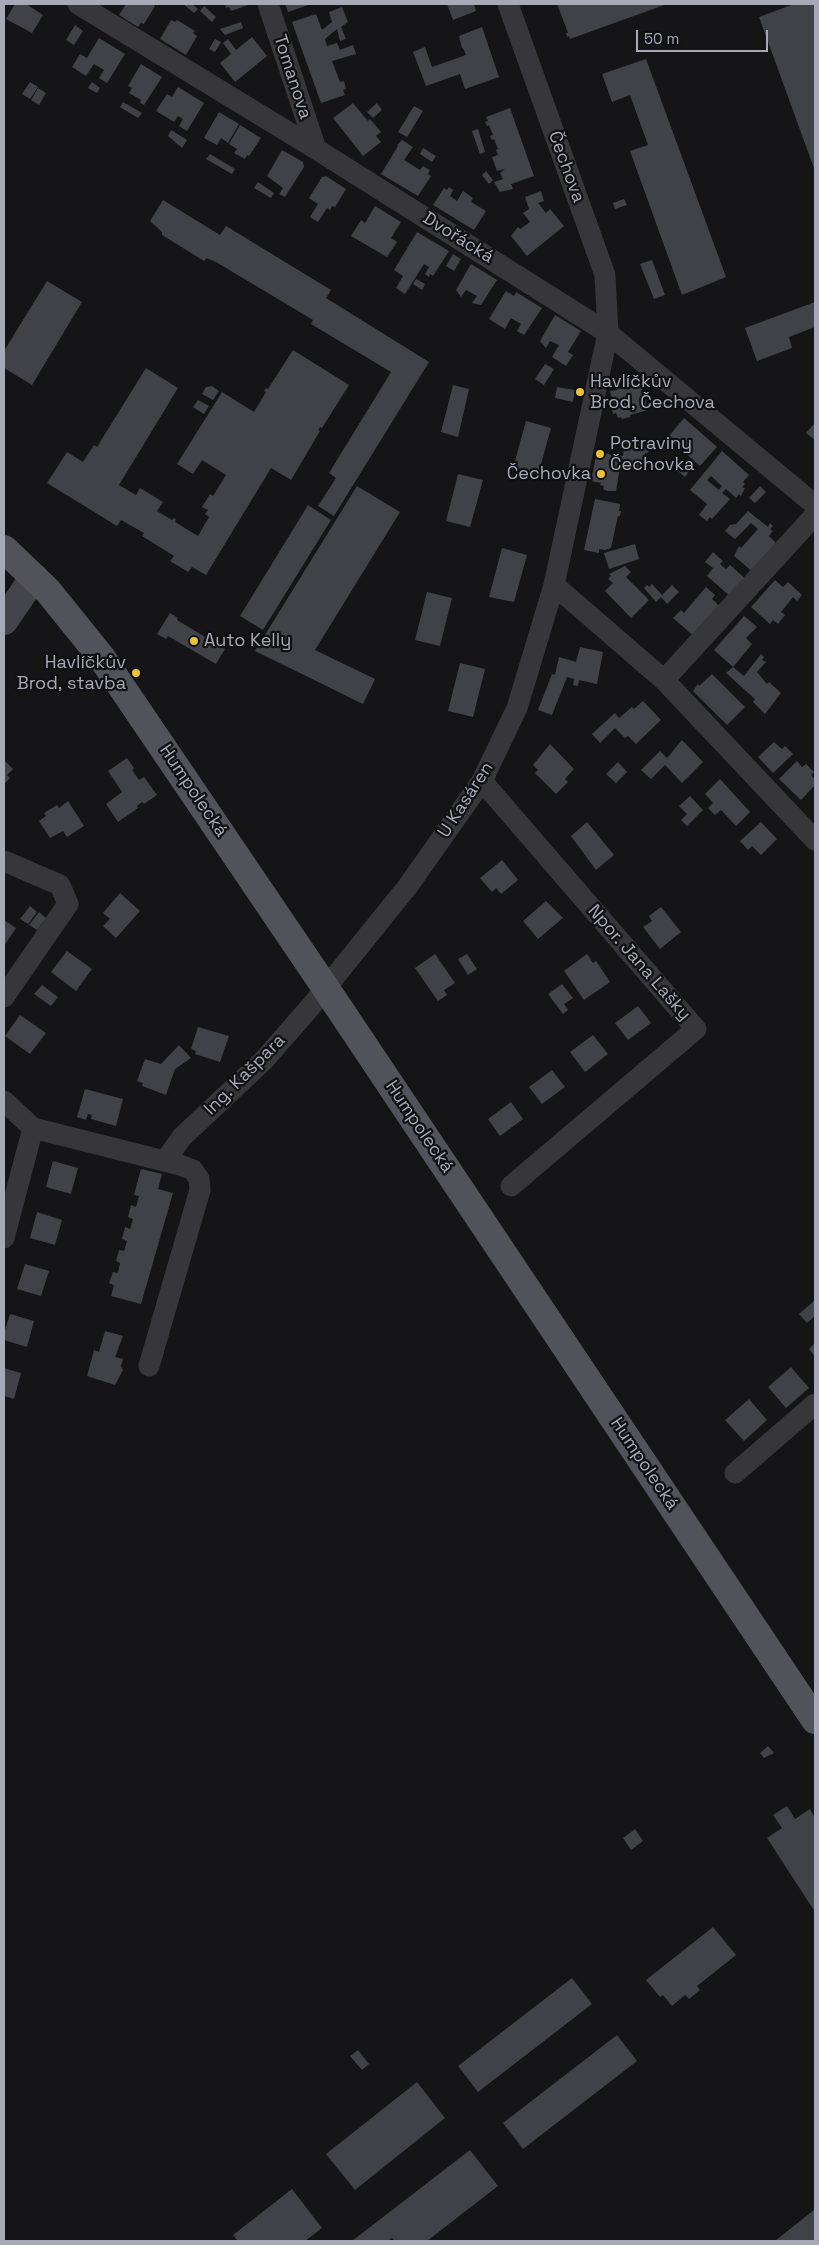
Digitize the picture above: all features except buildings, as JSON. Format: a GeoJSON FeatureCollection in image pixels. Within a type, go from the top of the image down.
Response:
{"type":"FeatureCollection","features":[{"type":"Feature","properties":{"kind":"main road","name":"Humpolecká"},"geometry":{"type":"LineString","coordinates":[[4,549],[34,577],[66,612],[102,658],[325,987],[815,1720]]}},
{"type":"Feature","properties":{"kind":"street","name":"Dvořácká"},"geometry":{"type":"LineString","coordinates":[[78,4],[316,149],[608,333],[815,506]]}},
{"type":"Feature","properties":{"kind":"street","name":"Tomanova"},"geometry":{"type":"LineString","coordinates":[[268,4],[316,149]]}},
{"type":"Feature","properties":{"kind":"street","name":"Čechova"},"geometry":{"type":"LineString","coordinates":[[508,4],[605,275],[608,333]]}},
{"type":"Feature","properties":{"kind":"street","name":"U Kasáren"},"geometry":{"type":"LineString","coordinates":[[325,987],[408,886],[482,781],[517,708],[554,585],[608,333]]}},
{"type":"Feature","properties":{"kind":"street"},"geometry":{"type":"LineString","coordinates":[[664,680],[815,515]]}},
{"type":"Feature","properties":{"kind":"street"},"geometry":{"type":"LineString","coordinates":[[4,621],[34,577]]}},
{"type":"Feature","properties":{"kind":"street"},"geometry":{"type":"LineString","coordinates":[[554,585],[664,680],[815,840]]}},
{"type":"Feature","properties":{"kind":"street","name":"Npor. Jana Lašky"},"geometry":{"type":"LineString","coordinates":[[482,781],[696,1029],[511,1186]]}},
{"type":"Feature","properties":{"kind":"street"},"geometry":{"type":"LineString","coordinates":[[4,861],[60,885],[68,904],[4,997]]}},
{"type":"Feature","properties":{"kind":"street","name":"Ing. Kašpara"},"geometry":{"type":"LineString","coordinates":[[165,1161],[182,1137],[264,1060],[325,987]]}},
{"type":"Feature","properties":{"kind":"street"},"geometry":{"type":"LineString","coordinates":[[4,1101],[33,1128],[180,1164],[192,1170],[199,1179],[200,1184],[149,1366]]}},
{"type":"Feature","properties":{"kind":"street"},"geometry":{"type":"LineString","coordinates":[[4,1238],[33,1128]]}},
{"type":"Feature","properties":{"kind":"street"},"geometry":{"type":"LineString","coordinates":[[735,1473],[815,1404]]}},
{"type":"Feature","properties":{"kind":"place","name":"Havlíčkův Brod, Čechova"},"geometry":{"type":"Point","coordinates":[580,392]}},
{"type":"Feature","properties":{"kind":"place","name":"Potraviny Čechovka"},"geometry":{"type":"Point","coordinates":[600,454]}},
{"type":"Feature","properties":{"kind":"place","name":"Čechovka"},"geometry":{"type":"Point","coordinates":[601,474]}},
{"type":"Feature","properties":{"kind":"place","name":"Auto Kelly"},"geometry":{"type":"Point","coordinates":[194,641]}},
{"type":"Feature","properties":{"kind":"place","name":"Havlíčkův Brod, stavba"},"geometry":{"type":"Point","coordinates":[136,673]}}]}
